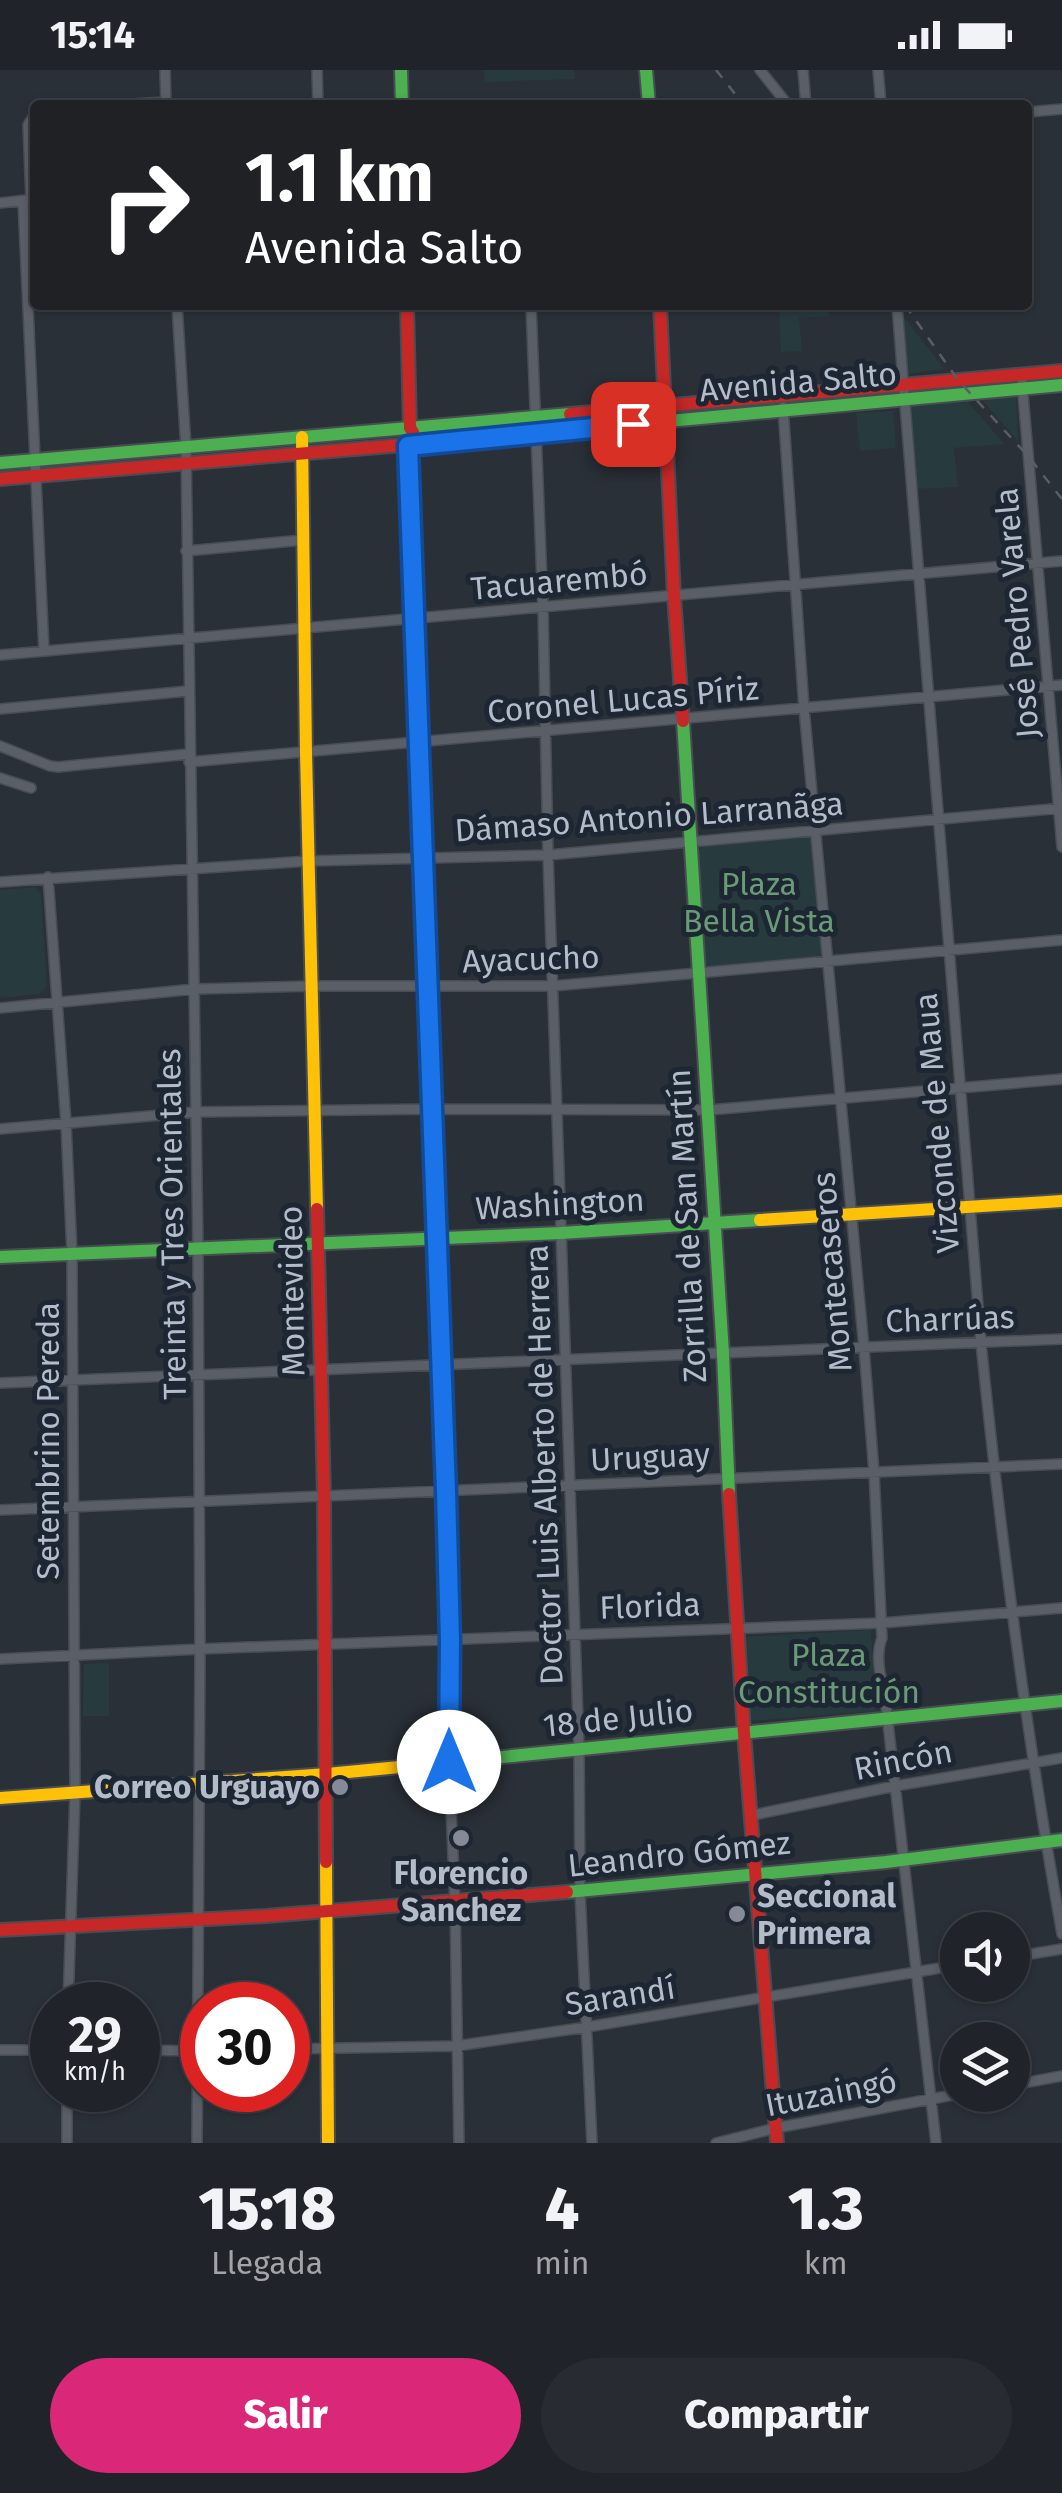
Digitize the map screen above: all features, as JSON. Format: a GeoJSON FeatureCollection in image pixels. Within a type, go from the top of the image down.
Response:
{"type":"FeatureCollection","features":[{"type":"Feature","properties":{"kind":"street"},"geometry":{"type":"LineString","coordinates":[[165,70],[166,100]]}},
{"type":"Feature","properties":{"kind":"street"},"geometry":{"type":"LineString","coordinates":[[318,70],[318,100]]}},
{"type":"Feature","properties":{"kind":"street"},"geometry":{"type":"LineString","coordinates":[[401,70],[402,100]]}},
{"type":"Feature","properties":{"kind":"street"},"geometry":{"type":"LineString","coordinates":[[646,70],[649,100]]}},
{"type":"Feature","properties":{"kind":"street"},"geometry":{"type":"LineString","coordinates":[[760,70],[784,100]]}},
{"type":"Feature","properties":{"kind":"street"},"geometry":{"type":"LineString","coordinates":[[803,70],[806,100]]}},
{"type":"Feature","properties":{"kind":"street"},"geometry":{"type":"LineString","coordinates":[[878,70],[881,100]]}},
{"type":"Feature","properties":{"kind":"street"},"geometry":{"type":"LineString","coordinates":[[1032,112],[1062,109]]}},
{"type":"Feature","properties":{"kind":"street"},"geometry":{"type":"LineString","coordinates":[[0,203],[30,200],[30,123]]}},
{"type":"Feature","properties":{"kind":"street"},"geometry":{"type":"LineString","coordinates":[[32,310],[44,651]]}},
{"type":"Feature","properties":{"kind":"street","name":"Treinta y Tres Orientales"},"geometry":{"type":"LineString","coordinates":[[177,310],[186,448],[198,1248],[199,1982]]}},
{"type":"Feature","properties":{"kind":"street"},"geometry":{"type":"LineString","coordinates":[[407,310],[410,428],[415,446],[414,618],[446,1491],[459,2143]]}},
{"type":"Feature","properties":{"kind":"street","name":"Doctor Luis Alberto de Herrera"},"geometry":{"type":"LineString","coordinates":[[531,310],[579,1750],[580,1892],[592,2143]]}},
{"type":"Feature","properties":{"kind":"street","name":"Zorrilla de San Martín"},"geometry":{"type":"LineString","coordinates":[[660,310],[674,596],[709,1110],[744,1733],[778,2143]]}},
{"type":"Feature","properties":{"kind":"street","name":"Vizconde de Maua"},"geometry":{"type":"LineString","coordinates":[[896,310],[981,1343],[1012,1614],[1062,1934]]}},
{"type":"Feature","properties":{"kind":"street","name":"Avenida Salto"},"geometry":{"type":"LineString","coordinates":[[0,479],[415,446],[904,400],[1062,371]]}},
{"type":"Feature","properties":{"kind":"street","name":"José Pedro Varela"},"geometry":{"type":"LineString","coordinates":[[1022,381],[1062,846]]}},
{"type":"Feature","properties":{"kind":"street","name":"Avenida Salto"},"geometry":{"type":"LineString","coordinates":[[0,463],[902,384],[1062,384]]}},
{"type":"Feature","properties":{"kind":"street","name":"Montecaseros"},"geometry":{"type":"LineString","coordinates":[[781,394],[804,708],[874,1472],[882,1638],[879,1645],[936,2143]]}},
{"type":"Feature","properties":{"kind":"street"},"geometry":{"type":"LineString","coordinates":[[473,421],[473,438]]}},
{"type":"Feature","properties":{"kind":"street"},"geometry":{"type":"LineString","coordinates":[[394,429],[415,446]]}},
{"type":"Feature","properties":{"kind":"street","name":"Montevideo"},"geometry":{"type":"LineString","coordinates":[[302,437],[324,1496],[328,2143]]}},
{"type":"Feature","properties":{"kind":"street"},"geometry":{"type":"LineString","coordinates":[[186,552],[303,540]]}},
{"type":"Feature","properties":{"kind":"street","name":"Tacuarembó"},"geometry":{"type":"LineString","coordinates":[[0,655],[1062,562]]}},
{"type":"Feature","properties":{"kind":"street","name":"Coronel Lucas Píriz"},"geometry":{"type":"LineString","coordinates":[[0,746],[58,767],[306,753],[1062,686]]}},
{"type":"Feature","properties":{"kind":"street"},"geometry":{"type":"LineString","coordinates":[[0,709],[188,691]]}},
{"type":"Feature","properties":{"kind":"street"},"geometry":{"type":"LineString","coordinates":[[0,778],[31,788]]}},
{"type":"Feature","properties":{"kind":"street","name":"Dámaso Antonio Larranãga"},"geometry":{"type":"LineString","coordinates":[[0,882],[308,861],[548,856],[1060,808]]}},
{"type":"Feature","properties":{"kind":"street","name":"Setembrino Pereda"},"geometry":{"type":"LineString","coordinates":[[48,877],[72,1254],[75,1793],[69,1982]]}},
{"type":"Feature","properties":{"kind":"street","name":"Ayacucho"},"geometry":{"type":"LineString","coordinates":[[0,1008],[194,989],[553,986],[1062,940]]}},
{"type":"Feature","properties":{"kind":"street"},"geometry":{"type":"LineString","coordinates":[[0,1129],[196,1112],[709,1110],[1062,1079]]}},
{"type":"Feature","properties":{"kind":"street","name":"Washington"},"geometry":{"type":"LineString","coordinates":[[0,1257],[561,1232],[1062,1202]]}},
{"type":"Feature","properties":{"kind":"street","name":"Charrúas"},"geometry":{"type":"LineString","coordinates":[[0,1384],[1062,1340]]}},
{"type":"Feature","properties":{"kind":"street","name":"Uruguay"},"geometry":{"type":"LineString","coordinates":[[0,1510],[1062,1464]]}},
{"type":"Feature","properties":{"kind":"street","name":"Florida"},"geometry":{"type":"LineString","coordinates":[[0,1659],[881,1622],[1062,1608]]}},
{"type":"Feature","properties":{"kind":"street","name":"18 de Julio"},"geometry":{"type":"LineString","coordinates":[[0,1798],[199,1786],[1062,1701]]}},
{"type":"Feature","properties":{"kind":"street","name":"Rincón"},"geometry":{"type":"LineString","coordinates":[[753,1815],[1062,1758]]}},
{"type":"Feature","properties":{"kind":"street","name":"Leandro Gómez"},"geometry":{"type":"LineString","coordinates":[[0,1930],[198,1922],[580,1892],[906,1861],[1062,1840]]}},
{"type":"Feature","properties":{"kind":"street"},"geometry":{"type":"LineString","coordinates":[[1030,1954],[1062,1949]]}},
{"type":"Feature","properties":{"kind":"street","name":"Sarandí"},"geometry":{"type":"LineString","coordinates":[[310,2048],[456,2046],[940,1968]]}},
{"type":"Feature","properties":{"kind":"street"},"geometry":{"type":"LineString","coordinates":[[0,2050],[30,2050]]}},
{"type":"Feature","properties":{"kind":"street"},"geometry":{"type":"LineString","coordinates":[[1030,2082],[1062,2076]]}},
{"type":"Feature","properties":{"kind":"street","name":"Ituzaingó"},"geometry":{"type":"LineString","coordinates":[[716,2143],[940,2097]]}},
{"type":"Feature","properties":{"kind":"street"},"geometry":{"type":"LineString","coordinates":[[67,2112],[68,2143]]}},
{"type":"Feature","properties":{"kind":"street","name":"Treinta y Tres Orientales"},"geometry":{"type":"LineString","coordinates":[[197,2143],[198,2112]]}},
{"type":"Feature","properties":{"kind":"green space"},"geometry":{"type":"Polygon","coordinates":[[[484,70],[574,70],[574,79],[485,82],[484,70]]]}},
{"type":"Feature","properties":{"kind":"green space"},"geometry":{"type":"Polygon","coordinates":[[[779,310],[828,310],[829,316],[799,318],[802,351],[781,352],[779,310]]]}},
{"type":"Feature","properties":{"kind":"green space"},"geometry":{"type":"Polygon","coordinates":[[[904,317],[944,369],[908,374],[904,317]]]}},
{"type":"Feature","properties":{"kind":"green space"},"geometry":{"type":"Polygon","coordinates":[[[1016,397],[1018,441],[981,399],[1016,397]]]}},
{"type":"Feature","properties":{"kind":"green space"},"geometry":{"type":"Polygon","coordinates":[[[968,402],[1004,444],[954,448],[958,487],[917,489],[911,407],[968,402]]]}},
{"type":"Feature","properties":{"kind":"green space"},"geometry":{"type":"Polygon","coordinates":[[[893,411],[896,448],[860,451],[856,413],[893,411]]]}},
{"type":"Feature","properties":{"kind":"green space","name":"Plaza Bella Vista"},"geometry":{"type":"Polygon","coordinates":[[[808,837],[812,841],[822,953],[711,967],[705,962],[698,851],[703,846],[808,837]]]}},
{"type":"Feature","properties":{"kind":"green space"},"geometry":{"type":"Polygon","coordinates":[[[35,887],[41,894],[47,986],[39,994],[0,998],[0,890],[35,887]]]}},
{"type":"Feature","properties":{"kind":"green space","name":"Plaza Constitución"},"geometry":{"type":"Polygon","coordinates":[[[871,1630],[876,1711],[750,1721],[744,1637],[871,1630]]]}},
{"type":"Feature","properties":{"kind":"green space"},"geometry":{"type":"Polygon","coordinates":[[[109,1663],[109,1716],[83,1716],[84,1664],[109,1663]]]}},
{"type":"Feature","properties":{"kind":"railway"},"geometry":{"type":"LineString","coordinates":[[716,70],[740,100]]}},
{"type":"Feature","properties":{"kind":"railway"},"geometry":{"type":"LineString","coordinates":[[909,310],[958,380],[1062,499]]}},
{"type":"Feature","properties":{"kind":"traffic: fast"},"geometry":{"type":"LineString","coordinates":[[401,70],[402,100]]}},
{"type":"Feature","properties":{"kind":"traffic: fast"},"geometry":{"type":"LineString","coordinates":[[646,70],[649,100]]}},
{"type":"Feature","properties":{"kind":"traffic: fast"},"geometry":{"type":"LineString","coordinates":[[439,442],[1062,385]]}},
{"type":"Feature","properties":{"kind":"traffic: fast"},"geometry":{"type":"LineString","coordinates":[[0,463],[570,414]]}},
{"type":"Feature","properties":{"kind":"traffic: fast"},"geometry":{"type":"LineString","coordinates":[[683,721],[729,1494]]}},
{"type":"Feature","properties":{"kind":"traffic: fast"},"geometry":{"type":"LineString","coordinates":[[0,1257],[561,1233],[760,1220]]}},
{"type":"Feature","properties":{"kind":"traffic: fast"},"geometry":{"type":"LineString","coordinates":[[472,1760],[1062,1701]]}},
{"type":"Feature","properties":{"kind":"traffic: fast"},"geometry":{"type":"LineString","coordinates":[[567,1892],[886,1862],[1062,1840]]}},
{"type":"Feature","properties":{"kind":"traffic: slow"},"geometry":{"type":"LineString","coordinates":[[302,437],[317,1209]]}},
{"type":"Feature","properties":{"kind":"traffic: slow"},"geometry":{"type":"LineString","coordinates":[[760,1220],[1062,1201]]}},
{"type":"Feature","properties":{"kind":"traffic: slow"},"geometry":{"type":"LineString","coordinates":[[0,1798],[472,1760]]}},
{"type":"Feature","properties":{"kind":"traffic: slow"},"geometry":{"type":"LineString","coordinates":[[326,1862],[328,2143]]}},
{"type":"Feature","properties":{"kind":"traffic: jam"},"geometry":{"type":"LineString","coordinates":[[407,310],[413,432]]}},
{"type":"Feature","properties":{"kind":"traffic: jam"},"geometry":{"type":"LineString","coordinates":[[660,310],[683,721]]}},
{"type":"Feature","properties":{"kind":"traffic: jam"},"geometry":{"type":"LineString","coordinates":[[570,414],[1062,371]]}},
{"type":"Feature","properties":{"kind":"traffic: jam"},"geometry":{"type":"LineString","coordinates":[[0,479],[439,442]]}},
{"type":"Feature","properties":{"kind":"traffic: jam"},"geometry":{"type":"LineString","coordinates":[[317,1209],[324,1496],[326,1862]]}},
{"type":"Feature","properties":{"kind":"traffic: jam"},"geometry":{"type":"LineString","coordinates":[[729,1494],[777,2143]]}},
{"type":"Feature","properties":{"kind":"traffic: jam"},"geometry":{"type":"LineString","coordinates":[[0,1930],[266,1916],[567,1892]]}},
{"type":"Feature","properties":{"kind":"place","name":"Correo Urguayo"},"geometry":{"type":"Point","coordinates":[340,1787]}},
{"type":"Feature","properties":{"kind":"place","name":"Florencio Sanchez"},"geometry":{"type":"Point","coordinates":[461,1838]}},
{"type":"Feature","properties":{"kind":"place","name":"Seccional Primera"},"geometry":{"type":"Point","coordinates":[737,1914]}},
{"type":"Feature","properties":{"kind":"route"},"geometry":{"type":"LineString","coordinates":[[449,1762],[446,1491],[408,446],[633,424]]}}]}
